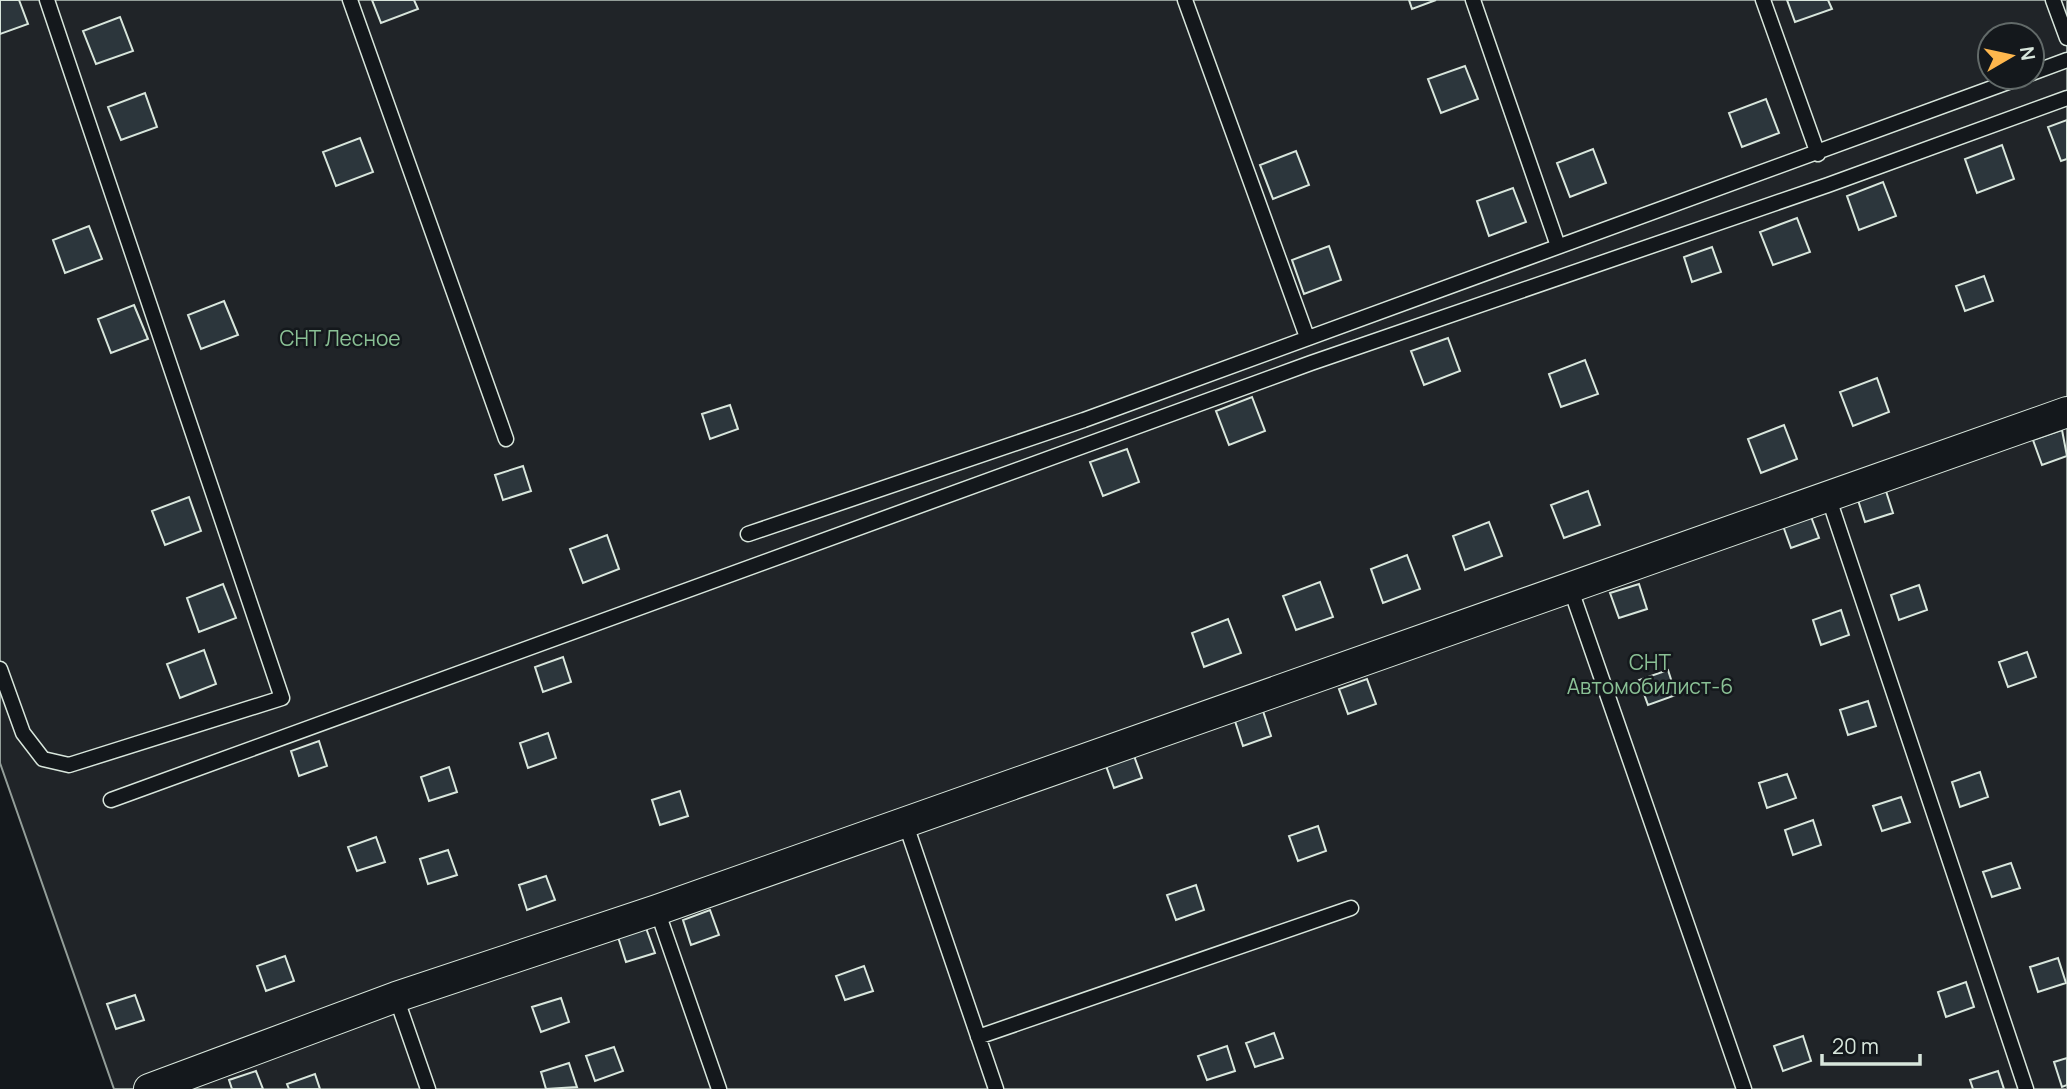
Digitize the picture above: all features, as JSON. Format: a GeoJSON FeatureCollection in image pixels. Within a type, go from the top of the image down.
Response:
{"type":"FeatureCollection","features":[{"type":"Feature","properties":{"kind":"street"},"geometry":{"type":"LineString","coordinates":[[149,1089],[396,997],[657,910],[2067,412]]}},
{"type":"Feature","properties":{"kind":"lane"},"geometry":{"type":"LineString","coordinates":[[0,669],[23,733],[43,759],[69,765],[282,698],[47,0]]}},
{"type":"Feature","properties":{"kind":"lane"},"geometry":{"type":"LineString","coordinates":[[350,0],[506,439]]}},
{"type":"Feature","properties":{"kind":"lane"},"geometry":{"type":"LineString","coordinates":[[1185,0],[1307,337]]}},
{"type":"Feature","properties":{"kind":"lane"},"geometry":{"type":"LineString","coordinates":[[1473,0],[1558,246]]}},
{"type":"Feature","properties":{"kind":"lane"},"geometry":{"type":"LineString","coordinates":[[1763,0],[1818,154]]}},
{"type":"Feature","properties":{"kind":"lane"},"geometry":{"type":"LineString","coordinates":[[2053,0],[2067,38]]}},
{"type":"Feature","properties":{"kind":"lane"},"geometry":{"type":"LineString","coordinates":[[2046,68],[2067,60]]}},
{"type":"Feature","properties":{"kind":"lane"},"geometry":{"type":"LineString","coordinates":[[748,534],[1084,420],[1985,91]]}},
{"type":"Feature","properties":{"kind":"lane"},"geometry":{"type":"LineString","coordinates":[[111,800],[1311,363],[1828,185],[2067,98]]}},
{"type":"Feature","properties":{"kind":"lane"},"geometry":{"type":"LineString","coordinates":[[1828,496],[2026,1089]]}},
{"type":"Feature","properties":{"kind":"lane"},"geometry":{"type":"LineString","coordinates":[[1570,587],[1744,1089]]}},
{"type":"Feature","properties":{"kind":"lane"},"geometry":{"type":"LineString","coordinates":[[905,822],[996,1089]]}},
{"type":"Feature","properties":{"kind":"lane"},"geometry":{"type":"LineString","coordinates":[[978,1037],[1351,908]]}},
{"type":"Feature","properties":{"kind":"lane"},"geometry":{"type":"LineString","coordinates":[[657,910],[719,1089]]}},
{"type":"Feature","properties":{"kind":"lane"},"geometry":{"type":"LineString","coordinates":[[396,997],[428,1089]]}},
{"type":"Feature","properties":{"kind":"green space"},"geometry":{"type":"Polygon","coordinates":[[[0,0],[2067,0],[2067,1089],[114,1089],[0,763],[0,0]]]}},
{"type":"Feature","properties":{"kind":"building"},"geometry":{"type":"Polygon","coordinates":[[[0,0],[19,0],[28,24],[0,34],[0,0]]]}},
{"type":"Feature","properties":{"kind":"building"},"geometry":{"type":"Polygon","coordinates":[[[372,0],[414,0],[418,9],[381,23],[372,0]]]}},
{"type":"Feature","properties":{"kind":"building"},"geometry":{"type":"Polygon","coordinates":[[[1409,0],[1436,0],[1412,9],[1409,0]]]}},
{"type":"Feature","properties":{"kind":"building"},"geometry":{"type":"Polygon","coordinates":[[[1787,0],[1828,0],[1832,9],[1795,22],[1787,0]]]}},
{"type":"Feature","properties":{"kind":"building"},"geometry":{"type":"Polygon","coordinates":[[[120,17],[133,51],[96,64],[83,31],[120,17]]]}},
{"type":"Feature","properties":{"kind":"building"},"geometry":{"type":"Polygon","coordinates":[[[1465,66],[1478,99],[1441,113],[1428,79],[1465,66]]]}},
{"type":"Feature","properties":{"kind":"building"},"geometry":{"type":"Polygon","coordinates":[[[145,93],[157,127],[121,140],[108,107],[145,93]]]}},
{"type":"Feature","properties":{"kind":"building"},"geometry":{"type":"Polygon","coordinates":[[[1766,99],[1779,133],[1742,147],[1729,113],[1766,99]]]}},
{"type":"Feature","properties":{"kind":"building"},"geometry":{"type":"Polygon","coordinates":[[[2067,120],[2067,159],[2061,161],[2048,127],[2067,120]]]}},
{"type":"Feature","properties":{"kind":"building"},"geometry":{"type":"Polygon","coordinates":[[[360,138],[373,172],[336,186],[323,152],[360,138]]]}},
{"type":"Feature","properties":{"kind":"building"},"geometry":{"type":"Polygon","coordinates":[[[2002,145],[2014,179],[1977,193],[1965,159],[2002,145]]]}},
{"type":"Feature","properties":{"kind":"building"},"geometry":{"type":"Polygon","coordinates":[[[1593,149],[1606,183],[1570,197],[1557,163],[1593,149]]]}},
{"type":"Feature","properties":{"kind":"building"},"geometry":{"type":"Polygon","coordinates":[[[1296,151],[1309,185],[1273,199],[1260,165],[1296,151]]]}},
{"type":"Feature","properties":{"kind":"building"},"geometry":{"type":"Polygon","coordinates":[[[1883,182],[1896,216],[1859,230],[1847,196],[1883,182]]]}},
{"type":"Feature","properties":{"kind":"building"},"geometry":{"type":"Polygon","coordinates":[[[1513,188],[1526,222],[1489,236],[1477,201],[1513,188]]]}},
{"type":"Feature","properties":{"kind":"building"},"geometry":{"type":"Polygon","coordinates":[[[1797,218],[1810,252],[1773,265],[1760,232],[1797,218]]]}},
{"type":"Feature","properties":{"kind":"building"},"geometry":{"type":"Polygon","coordinates":[[[89,226],[102,259],[65,273],[53,240],[89,226]]]}},
{"type":"Feature","properties":{"kind":"building"},"geometry":{"type":"Polygon","coordinates":[[[1329,246],[1341,280],[1304,294],[1292,260],[1329,246]]]}},
{"type":"Feature","properties":{"kind":"building"},"geometry":{"type":"Polygon","coordinates":[[[1712,247],[1721,272],[1692,282],[1684,257],[1712,247]]]}},
{"type":"Feature","properties":{"kind":"building"},"geometry":{"type":"Polygon","coordinates":[[[1984,276],[1993,301],[1965,311],[1956,286],[1984,276]]]}},
{"type":"Feature","properties":{"kind":"building"},"geometry":{"type":"Polygon","coordinates":[[[224,301],[238,335],[201,349],[188,315],[224,301]]]}},
{"type":"Feature","properties":{"kind":"building"},"geometry":{"type":"Polygon","coordinates":[[[134,305],[148,339],[111,353],[98,319],[134,305]]]}},
{"type":"Feature","properties":{"kind":"building"},"geometry":{"type":"Polygon","coordinates":[[[1448,338],[1460,371],[1424,385],[1411,351],[1448,338]]]}},
{"type":"Feature","properties":{"kind":"building"},"geometry":{"type":"Polygon","coordinates":[[[1585,360],[1598,394],[1561,407],[1549,374],[1585,360]]]}},
{"type":"Feature","properties":{"kind":"building"},"geometry":{"type":"Polygon","coordinates":[[[1877,378],[1889,412],[1853,426],[1840,392],[1877,378]]]}},
{"type":"Feature","properties":{"kind":"building"},"geometry":{"type":"Polygon","coordinates":[[[1252,397],[1265,431],[1229,445],[1216,411],[1252,397]]]}},
{"type":"Feature","properties":{"kind":"building"},"geometry":{"type":"Polygon","coordinates":[[[730,405],[738,429],[710,439],[702,414],[730,405]]]}},
{"type":"Feature","properties":{"kind":"building"},"geometry":{"type":"Polygon","coordinates":[[[1784,425],[1797,459],[1761,473],[1748,439],[1784,425]]]}},
{"type":"Feature","properties":{"kind":"building"},"geometry":{"type":"Polygon","coordinates":[[[2062,430],[2067,456],[2042,465],[2033,440],[2062,430]]]}},
{"type":"Feature","properties":{"kind":"building"},"geometry":{"type":"Polygon","coordinates":[[[1127,449],[1139,482],[1103,496],[1090,462],[1127,449]]]}},
{"type":"Feature","properties":{"kind":"building"},"geometry":{"type":"Polygon","coordinates":[[[523,466],[531,491],[503,500],[495,475],[523,466]]]}},
{"type":"Feature","properties":{"kind":"building"},"geometry":{"type":"Polygon","coordinates":[[[1885,488],[1893,513],[1865,522],[1857,497],[1885,488]]]}},
{"type":"Feature","properties":{"kind":"building"},"geometry":{"type":"Polygon","coordinates":[[[1588,491],[1600,525],[1564,538],[1551,505],[1588,491]]]}},
{"type":"Feature","properties":{"kind":"building"},"geometry":{"type":"Polygon","coordinates":[[[189,497],[201,531],[165,545],[152,511],[189,497]]]}},
{"type":"Feature","properties":{"kind":"building"},"geometry":{"type":"Polygon","coordinates":[[[1810,514],[1819,538],[1791,548],[1782,523],[1810,514]]]}},
{"type":"Feature","properties":{"kind":"building"},"geometry":{"type":"Polygon","coordinates":[[[1489,522],[1502,556],[1465,570],[1453,536],[1489,522]]]}},
{"type":"Feature","properties":{"kind":"building"},"geometry":{"type":"Polygon","coordinates":[[[607,535],[619,569],[583,583],[570,549],[607,535]]]}},
{"type":"Feature","properties":{"kind":"building"},"geometry":{"type":"Polygon","coordinates":[[[1407,555],[1420,589],[1383,603],[1371,569],[1407,555]]]}},
{"type":"Feature","properties":{"kind":"building"},"geometry":{"type":"Polygon","coordinates":[[[1320,582],[1333,617],[1296,630],[1283,596],[1320,582]]]}},
{"type":"Feature","properties":{"kind":"building"},"geometry":{"type":"Polygon","coordinates":[[[223,584],[236,618],[199,632],[187,598],[223,584]]]}},
{"type":"Feature","properties":{"kind":"building"},"geometry":{"type":"Polygon","coordinates":[[[1639,584],[1647,609],[1619,618],[1610,593],[1639,584]]]}},
{"type":"Feature","properties":{"kind":"building"},"geometry":{"type":"Polygon","coordinates":[[[1919,585],[1927,610],[1899,620],[1891,595],[1919,585]]]}},
{"type":"Feature","properties":{"kind":"building"},"geometry":{"type":"Polygon","coordinates":[[[1841,610],[1849,635],[1821,645],[1813,620],[1841,610]]]}},
{"type":"Feature","properties":{"kind":"building"},"geometry":{"type":"Polygon","coordinates":[[[1228,619],[1241,653],[1204,667],[1192,633],[1228,619]]]}},
{"type":"Feature","properties":{"kind":"building"},"geometry":{"type":"Polygon","coordinates":[[[204,650],[216,684],[180,698],[167,664],[204,650]]]}},
{"type":"Feature","properties":{"kind":"building"},"geometry":{"type":"Polygon","coordinates":[[[2027,652],[2036,677],[2008,687],[1999,662],[2027,652]]]}},
{"type":"Feature","properties":{"kind":"building"},"geometry":{"type":"Polygon","coordinates":[[[563,657],[571,682],[543,692],[535,667],[563,657]]]}},
{"type":"Feature","properties":{"kind":"building"},"geometry":{"type":"Polygon","coordinates":[[[1668,670],[1676,695],[1648,705],[1639,680],[1668,670]]]}},
{"type":"Feature","properties":{"kind":"building"},"geometry":{"type":"Polygon","coordinates":[[[1367,679],[1376,704],[1348,714],[1339,689],[1367,679]]]}},
{"type":"Feature","properties":{"kind":"building"},"geometry":{"type":"Polygon","coordinates":[[[1868,701],[1876,726],[1848,735],[1840,710],[1868,701]]]}},
{"type":"Feature","properties":{"kind":"building"},"geometry":{"type":"Polygon","coordinates":[[[1263,711],[1271,736],[1243,746],[1235,721],[1263,711]]]}},
{"type":"Feature","properties":{"kind":"building"},"geometry":{"type":"Polygon","coordinates":[[[548,733],[556,758],[528,768],[520,743],[548,733]]]}},
{"type":"Feature","properties":{"kind":"building"},"geometry":{"type":"Polygon","coordinates":[[[319,741],[327,766],[299,776],[291,751],[319,741]]]}},
{"type":"Feature","properties":{"kind":"building"},"geometry":{"type":"Polygon","coordinates":[[[1133,753],[1142,778],[1114,788],[1105,763],[1133,753]]]}},
{"type":"Feature","properties":{"kind":"building"},"geometry":{"type":"Polygon","coordinates":[[[449,767],[457,792],[429,801],[421,777],[449,767]]]}},
{"type":"Feature","properties":{"kind":"building"},"geometry":{"type":"Polygon","coordinates":[[[1980,772],[1988,797],[1960,807],[1952,782],[1980,772]]]}},
{"type":"Feature","properties":{"kind":"building"},"geometry":{"type":"Polygon","coordinates":[[[1787,774],[1796,798],[1767,808],[1759,783],[1787,774]]]}},
{"type":"Feature","properties":{"kind":"building"},"geometry":{"type":"Polygon","coordinates":[[[680,791],[688,816],[660,825],[652,800],[680,791]]]}},
{"type":"Feature","properties":{"kind":"building"},"geometry":{"type":"Polygon","coordinates":[[[1901,797],[1910,822],[1882,831],[1873,806],[1901,797]]]}},
{"type":"Feature","properties":{"kind":"building"},"geometry":{"type":"Polygon","coordinates":[[[1813,820],[1821,845],[1793,855],[1785,830],[1813,820]]]}},
{"type":"Feature","properties":{"kind":"building"},"geometry":{"type":"Polygon","coordinates":[[[1318,826],[1326,851],[1298,861],[1289,836],[1318,826]]]}},
{"type":"Feature","properties":{"kind":"building"},"geometry":{"type":"Polygon","coordinates":[[[376,837],[385,862],[357,871],[348,847],[376,837]]]}},
{"type":"Feature","properties":{"kind":"building"},"geometry":{"type":"Polygon","coordinates":[[[448,850],[457,875],[428,884],[420,859],[448,850]]]}},
{"type":"Feature","properties":{"kind":"building"},"geometry":{"type":"Polygon","coordinates":[[[2011,863],[2020,888],[1992,897],[1983,872],[2011,863]]]}},
{"type":"Feature","properties":{"kind":"building"},"geometry":{"type":"Polygon","coordinates":[[[546,876],[555,900],[527,910],[519,885],[546,876]]]}},
{"type":"Feature","properties":{"kind":"building"},"geometry":{"type":"Polygon","coordinates":[[[1196,885],[1204,910],[1176,920],[1167,895],[1196,885]]]}},
{"type":"Feature","properties":{"kind":"building"},"geometry":{"type":"Polygon","coordinates":[[[710,910],[719,935],[691,945],[683,920],[710,910]]]}},
{"type":"Feature","properties":{"kind":"building"},"geometry":{"type":"Polygon","coordinates":[[[646,928],[655,953],[626,962],[618,937],[646,928]]]}},
{"type":"Feature","properties":{"kind":"building"},"geometry":{"type":"Polygon","coordinates":[[[285,956],[294,981],[266,991],[257,966],[285,956]]]}},
{"type":"Feature","properties":{"kind":"building"},"geometry":{"type":"Polygon","coordinates":[[[2058,958],[2066,983],[2038,992],[2030,967],[2058,958]]]}},
{"type":"Feature","properties":{"kind":"building"},"geometry":{"type":"Polygon","coordinates":[[[864,966],[873,991],[845,1000],[836,976],[864,966]]]}},
{"type":"Feature","properties":{"kind":"building"},"geometry":{"type":"Polygon","coordinates":[[[1966,982],[1974,1007],[1946,1017],[1938,992],[1966,982]]]}},
{"type":"Feature","properties":{"kind":"building"},"geometry":{"type":"Polygon","coordinates":[[[135,995],[144,1020],[116,1029],[107,1004],[135,995]]]}},
{"type":"Feature","properties":{"kind":"building"},"geometry":{"type":"Polygon","coordinates":[[[561,998],[569,1022],[541,1032],[532,1007],[561,998]]]}},
{"type":"Feature","properties":{"kind":"building"},"geometry":{"type":"Polygon","coordinates":[[[1274,1033],[1283,1058],[1255,1067],[1246,1043],[1274,1033]]]}},
{"type":"Feature","properties":{"kind":"building"},"geometry":{"type":"Polygon","coordinates":[[[1803,1036],[1811,1061],[1783,1071],[1774,1046],[1803,1036]]]}},
{"type":"Feature","properties":{"kind":"building"},"geometry":{"type":"Polygon","coordinates":[[[1227,1046],[1235,1071],[1207,1080],[1198,1056],[1227,1046]]]}},
{"type":"Feature","properties":{"kind":"building"},"geometry":{"type":"Polygon","coordinates":[[[614,1047],[623,1071],[595,1081],[586,1056],[614,1047]]]}},
{"type":"Feature","properties":{"kind":"building"},"geometry":{"type":"Polygon","coordinates":[[[2067,1058],[2067,1085],[2062,1087],[2054,1062],[2067,1058]]]}},
{"type":"Feature","properties":{"kind":"building"},"geometry":{"type":"Polygon","coordinates":[[[569,1063],[577,1087],[546,1089],[541,1072],[569,1063]]]}},
{"type":"Feature","properties":{"kind":"building"},"geometry":{"type":"Polygon","coordinates":[[[256,1071],[263,1089],[232,1089],[229,1080],[256,1071]]]}},
{"type":"Feature","properties":{"kind":"building"},"geometry":{"type":"Polygon","coordinates":[[[1998,1071],[2004,1089],[1973,1089],[1970,1080],[1998,1071]]]}},
{"type":"Feature","properties":{"kind":"building"},"geometry":{"type":"Polygon","coordinates":[[[315,1074],[320,1089],[289,1089],[287,1084],[315,1074]]]}},
{"type":"Feature","properties":{"kind":"park label","name":"СНТ Лесное"},"geometry":{"type":"Point","coordinates":[340,338]}},
{"type":"Feature","properties":{"kind":"park label","name":"СНТ Автомобилист-6"},"geometry":{"type":"Point","coordinates":[1650,674]}}]}
